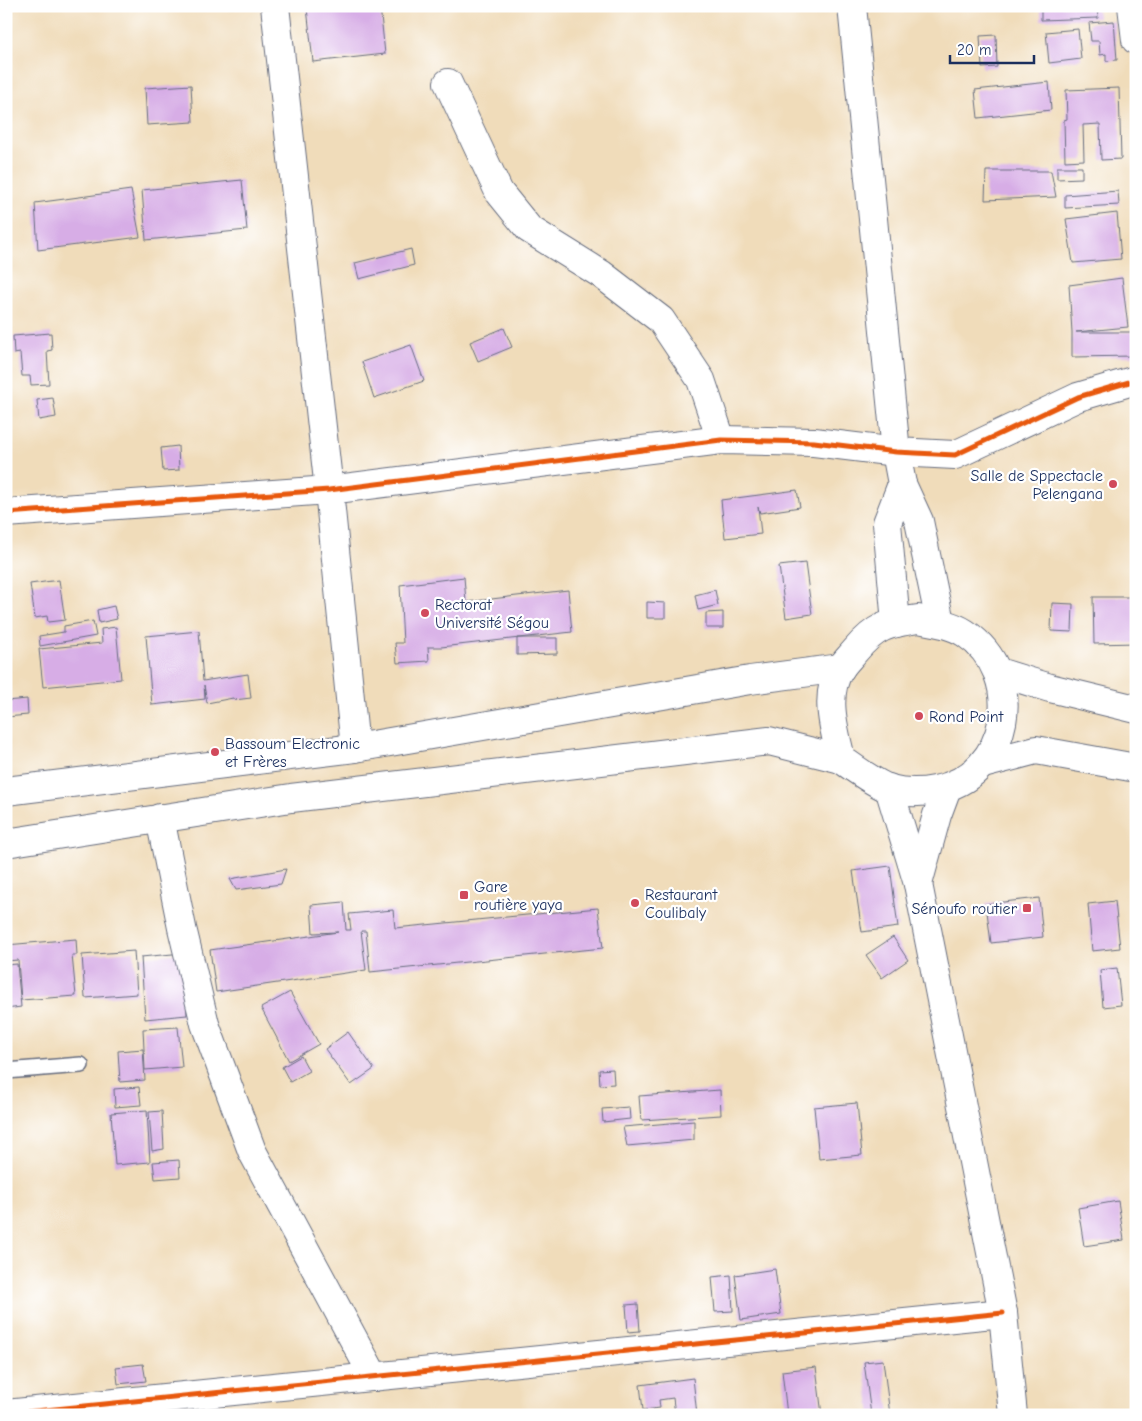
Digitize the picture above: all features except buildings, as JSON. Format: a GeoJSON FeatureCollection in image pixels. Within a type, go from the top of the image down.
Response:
{"type":"FeatureCollection","features":[{"type":"Feature","properties":{"kind":"main road"},"geometry":{"type":"LineString","coordinates":[[275,6],[329,490],[355,748]]}},
{"type":"Feature","properties":{"kind":"main road"},"geometry":{"type":"LineString","coordinates":[[852,6],[896,452],[902,484],[919,521],[940,622]]}},
{"type":"Feature","properties":{"kind":"main road"},"geometry":{"type":"LineString","coordinates":[[1132,6],[1136,40]]}},
{"type":"Feature","properties":{"kind":"main road"},"geometry":{"type":"LineString","coordinates":[[448,82],[499,192],[529,229],[601,274],[661,320],[701,380],[721,440]]}},
{"type":"Feature","properties":{"kind":"main road"},"geometry":{"type":"LineString","coordinates":[[6,513],[329,490],[721,440],[814,442],[896,452],[955,455],[1078,397],[1136,380]]}},
{"type":"Feature","properties":{"kind":"main road"},"geometry":{"type":"LineString","coordinates":[[896,623],[887,523],[902,484]]}},
{"type":"Feature","properties":{"kind":"main road"},"geometry":{"type":"LineString","coordinates":[[6,843],[291,798],[769,741],[841,759],[889,788],[918,793],[947,788],[960,782],[983,764],[1000,736],[1005,703],[998,672],[984,649],[964,632],[940,622],[918,620],[896,623],[881,628],[868,636],[840,668],[832,694],[832,721],[841,759]]}},
{"type":"Feature","properties":{"kind":"main road"},"geometry":{"type":"LineString","coordinates":[[6,791],[355,748],[750,680],[840,668]]}},
{"type":"Feature","properties":{"kind":"main road"},"geometry":{"type":"LineString","coordinates":[[998,672],[1050,688],[1136,709]]}},
{"type":"Feature","properties":{"kind":"main road"},"geometry":{"type":"LineString","coordinates":[[983,764],[1036,750],[1136,768]]}},
{"type":"Feature","properties":{"kind":"main road"},"geometry":{"type":"LineString","coordinates":[[889,788],[918,884],[1004,1313],[1013,1415]]}},
{"type":"Feature","properties":{"kind":"main road"},"geometry":{"type":"LineString","coordinates":[[918,884],[937,815],[947,788]]}},
{"type":"Feature","properties":{"kind":"main road"},"geometry":{"type":"LineString","coordinates":[[160,818],[182,928],[206,1024],[252,1151],[374,1377]]}},
{"type":"Feature","properties":{"kind":"main road"},"geometry":{"type":"LineString","coordinates":[[6,1414],[1004,1313]]}},
{"type":"Feature","properties":{"kind":"lane"},"geometry":{"type":"LineString","coordinates":[[6,1071],[82,1064]]}},
{"type":"Feature","properties":{"kind":"cycle path"},"geometry":{"type":"LineString","coordinates":[[6,513],[329,490],[721,440],[814,442],[896,452],[955,455],[1078,397],[1136,380]]}},
{"type":"Feature","properties":{"kind":"cycle path"},"geometry":{"type":"LineString","coordinates":[[6,1414],[1003,1313]]}},
{"type":"Feature","properties":{"kind":"place","name":"Salle de Sppectacle Pelengana"},"geometry":{"type":"Point","coordinates":[1113,484]}},
{"type":"Feature","properties":{"kind":"place","name":"Rectorat Université Ségou"},"geometry":{"type":"Point","coordinates":[425,613]}},
{"type":"Feature","properties":{"kind":"place","name":"Rond Point"},"geometry":{"type":"Point","coordinates":[919,716]}},
{"type":"Feature","properties":{"kind":"place","name":"Bassoum Electronic et Frères"},"geometry":{"type":"Point","coordinates":[215,752]}},
{"type":"Feature","properties":{"kind":"place","name":"Gare routière yaya"},"geometry":{"type":"Point","coordinates":[464,895]}},
{"type":"Feature","properties":{"kind":"place","name":"Restaurant Coulibaly"},"geometry":{"type":"Point","coordinates":[635,903]}},
{"type":"Feature","properties":{"kind":"place","name":"Sénoufo routier"},"geometry":{"type":"Point","coordinates":[1027,908]}}]}
